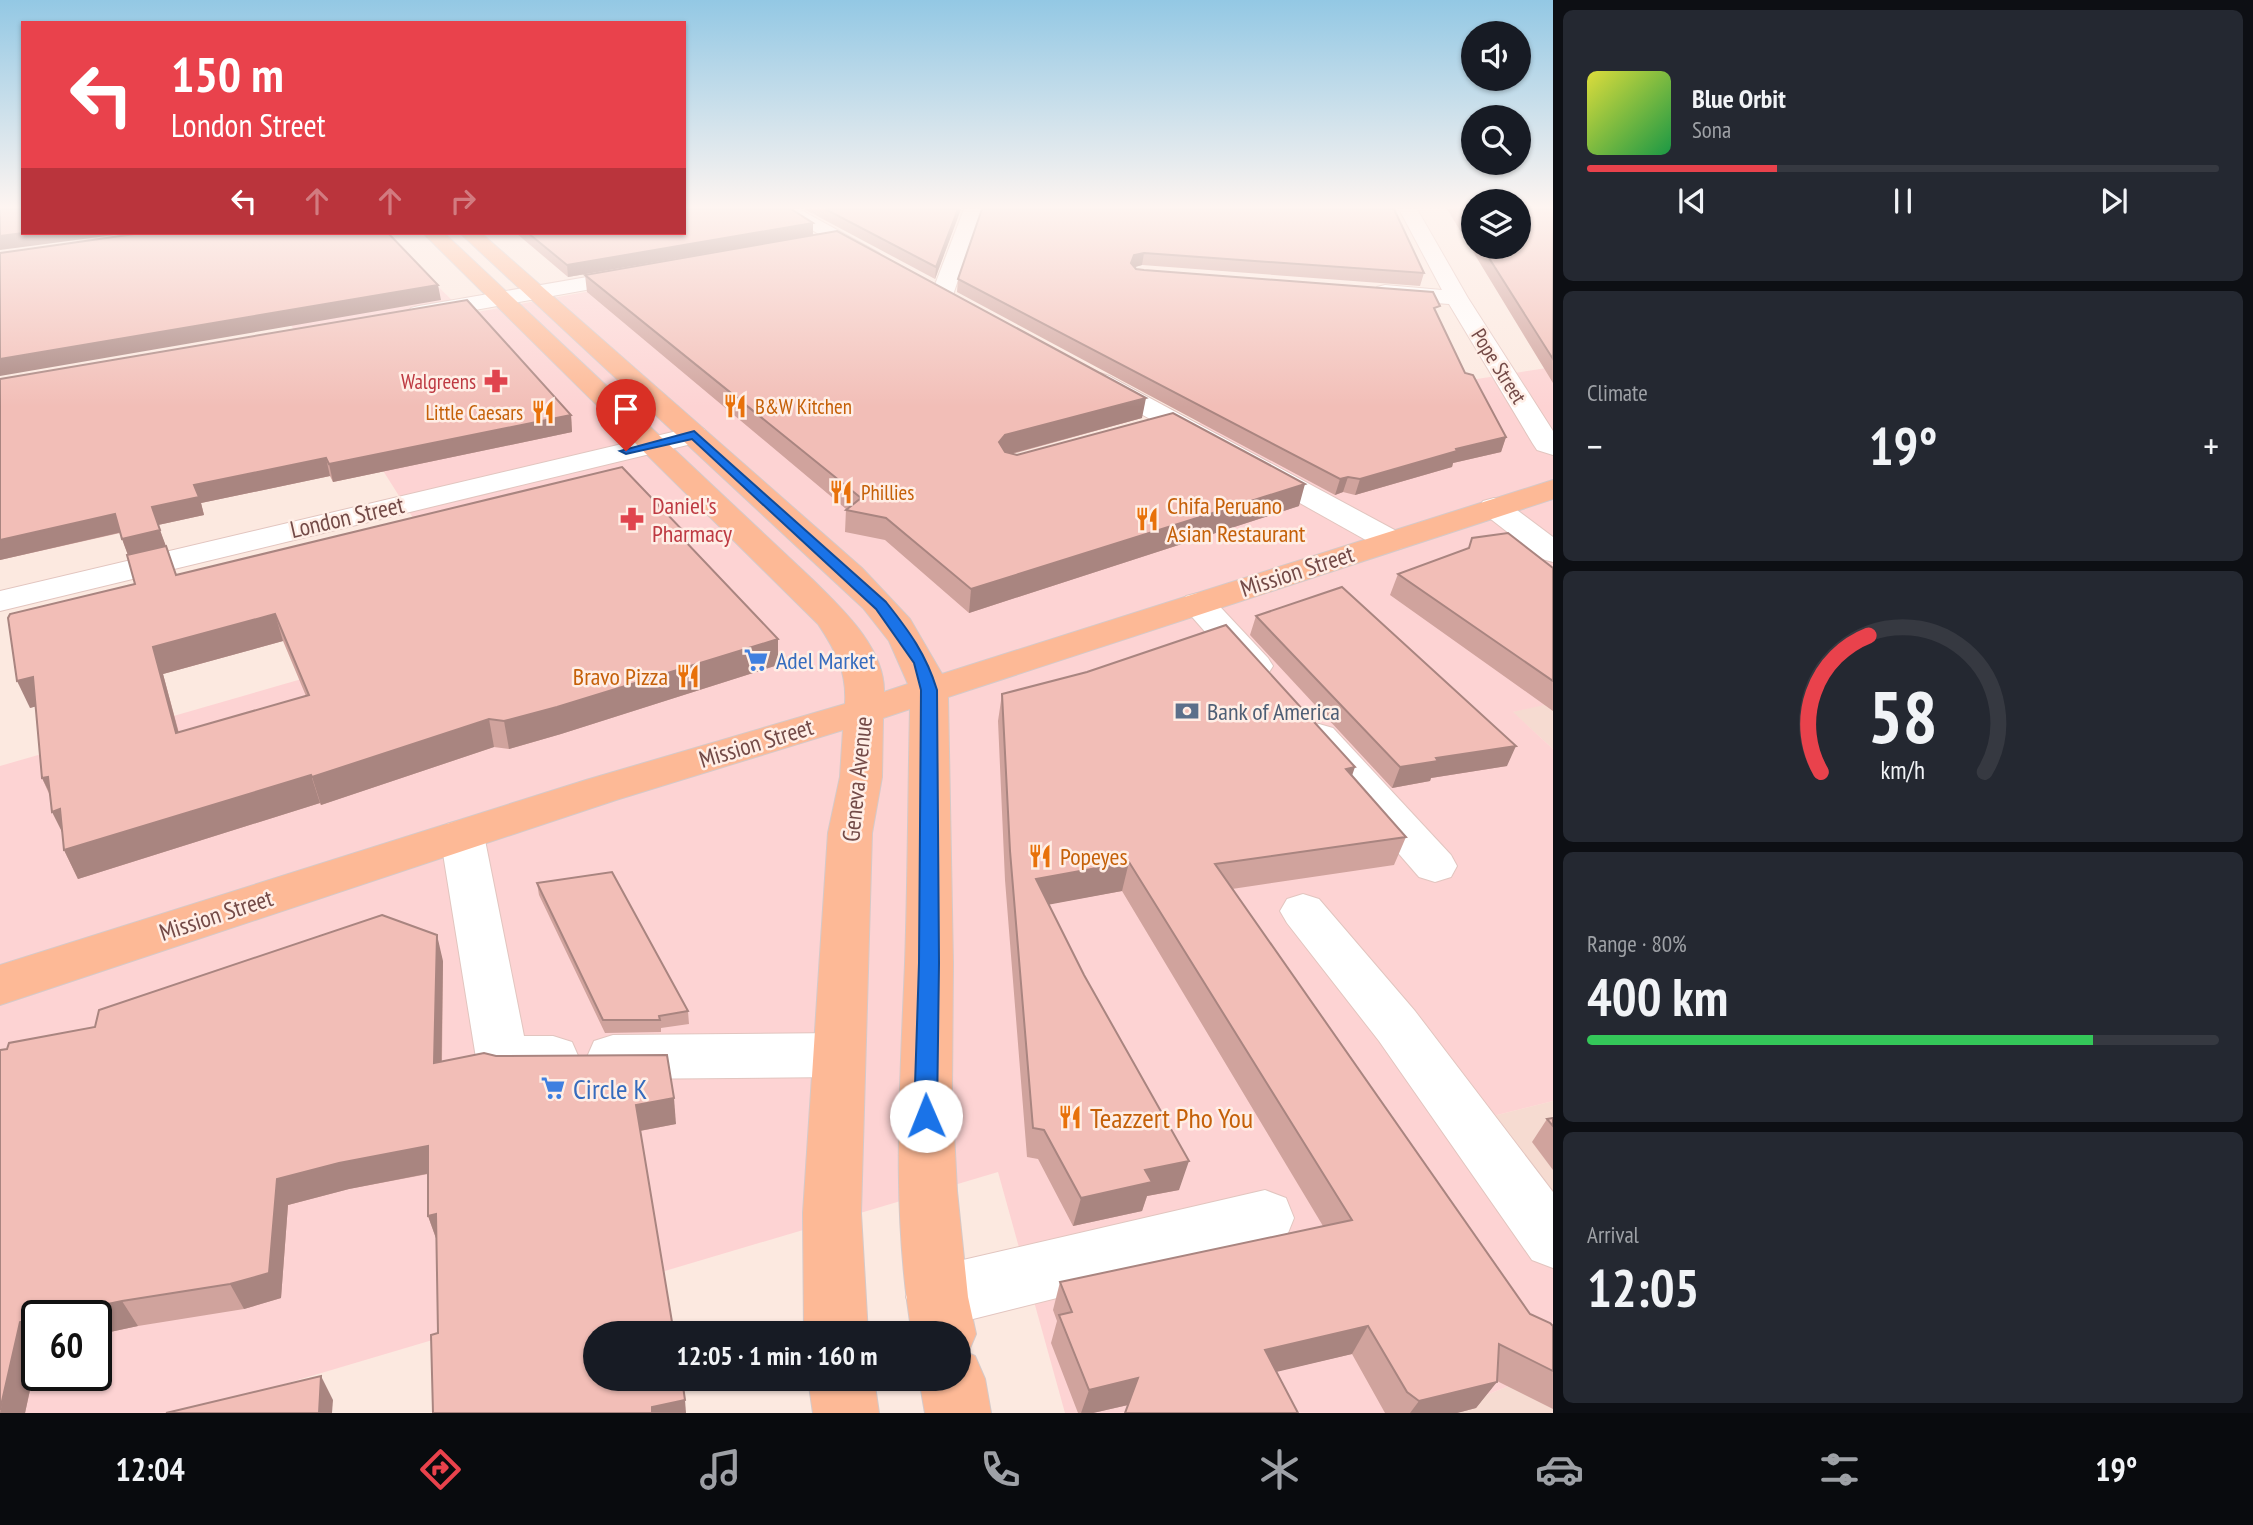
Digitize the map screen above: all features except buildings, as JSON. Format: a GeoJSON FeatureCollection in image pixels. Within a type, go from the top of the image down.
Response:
{"type":"FeatureCollection","features":[{"type":"Feature","properties":{"kind":"main road","name":"Geneva Avenue"},"geometry":{"type":"LineString","coordinates":[[477,275],[830,617],[857,654],[865,683],[866,711],[861,777],[850,832],[832,1213],[836,1321]]}},
{"type":"Feature","properties":{"kind":"main road"},"geometry":{"type":"LineString","coordinates":[[517,275],[881,606],[904,634],[922,663],[929,690],[929,963],[925,1092],[928,1191],[940,1315]]}},
{"type":"Feature","properties":{"kind":"main road","name":"Mission Street"},"geometry":{"type":"LineString","coordinates":[[1,977],[866,711],[1553,489]]}},
{"type":"Feature","properties":{"kind":"main road"},"geometry":{"type":"LineString","coordinates":[[843,1391],[846,1413]]}},
{"type":"Feature","properties":{"kind":"main road"},"geometry":{"type":"LineString","coordinates":[[954,1391],[958,1413]]}},
{"type":"Feature","properties":{"kind":"street"},"geometry":{"type":"LineString","coordinates":[[391,318],[633,275]]}},
{"type":"Feature","properties":{"kind":"street"},"geometry":{"type":"LineString","coordinates":[[942,295],[949,275]]}},
{"type":"Feature","properties":{"kind":"street","name":"Pope Street"},"geometry":{"type":"LineString","coordinates":[[1442,275],[1547,444],[1553,447]]}},
{"type":"Feature","properties":{"kind":"street"},"geometry":{"type":"LineString","coordinates":[[919,282],[966,308]]}},
{"type":"Feature","properties":{"kind":"street"},"geometry":{"type":"LineString","coordinates":[[1361,290],[1457,298]]}},
{"type":"Feature","properties":{"kind":"street"},"geometry":{"type":"LineString","coordinates":[[1076,368],[1391,541]]}},
{"type":"Feature","properties":{"kind":"street"},"geometry":{"type":"LineString","coordinates":[[1133,432],[1174,421]]}},
{"type":"Feature","properties":{"kind":"street","name":"London Street"},"geometry":{"type":"LineString","coordinates":[[0,601],[694,435]]}},
{"type":"Feature","properties":{"kind":"street"},"geometry":{"type":"LineString","coordinates":[[1494,507],[1553,552]]}},
{"type":"Feature","properties":{"kind":"street"},"geometry":{"type":"LineString","coordinates":[[1198,603],[1435,866]]}},
{"type":"Feature","properties":{"kind":"street"},"geometry":{"type":"LineString","coordinates":[[462,835],[502,1058],[839,1055]]}},
{"type":"Feature","properties":{"kind":"street"},"geometry":{"type":"LineString","coordinates":[[1304,911],[1397,1026],[1553,1240]]}},
{"type":"Feature","properties":{"kind":"street"},"geometry":{"type":"LineString","coordinates":[[940,1315],[1265,1218]]}},
{"type":"Feature","properties":{"kind":"shaded area"},"geometry":{"type":"Polygon","coordinates":[[[301,275],[426,275],[466,314],[678,275],[719,275],[1013,465],[1143,432],[1553,367],[1553,703],[1513,712],[1553,749],[1553,1101],[1489,1117],[1553,1199],[1553,1368],[1442,1413],[1065,1413],[998,1172],[187,1413],[0,1413],[0,766],[482,627],[263,281],[301,275]]]}},
{"type":"Feature","properties":{"kind":"shaded area"},"geometry":{"type":"Polygon","coordinates":[[[1553,702],[1553,749],[1512,712],[1553,702]]]}},
{"type":"Feature","properties":{"kind":"shaded area"},"geometry":{"type":"Polygon","coordinates":[[[1553,1101],[1553,1199],[1489,1117],[1553,1101]]]}},
{"type":"Feature","properties":{"kind":"shaded area"},"geometry":{"type":"Polygon","coordinates":[[[1553,1368],[1553,1413],[1442,1413],[1553,1368]]]}},
{"type":"Feature","properties":{"kind":"place","name":"Walgreens"},"geometry":{"type":"Point","coordinates":[496,381]}},
{"type":"Feature","properties":{"kind":"place","name":"B&W Kitchen"},"geometry":{"type":"Point","coordinates":[735,406]}},
{"type":"Feature","properties":{"kind":"place","name":"Little Caesars"},"geometry":{"type":"Point","coordinates":[543,412]}},
{"type":"Feature","properties":{"kind":"place","name":"Phillies"},"geometry":{"type":"Point","coordinates":[841,492]}},
{"type":"Feature","properties":{"kind":"place","name":"Daniel's Pharmacy"},"geometry":{"type":"Point","coordinates":[632,519]}},
{"type":"Feature","properties":{"kind":"place","name":"Chifa Peruano Asian Restaurant"},"geometry":{"type":"Point","coordinates":[1147,519]}},
{"type":"Feature","properties":{"kind":"place","name":"Adel Market"},"geometry":{"type":"Point","coordinates":[756,660]}},
{"type":"Feature","properties":{"kind":"place","name":"Bravo Pizza"},"geometry":{"type":"Point","coordinates":[688,676]}},
{"type":"Feature","properties":{"kind":"place","name":"Bank of America"},"geometry":{"type":"Point","coordinates":[1187,711]}},
{"type":"Feature","properties":{"kind":"place","name":"Popeyes"},"geometry":{"type":"Point","coordinates":[1040,856]}},
{"type":"Feature","properties":{"kind":"place","name":"Circle K"},"geometry":{"type":"Point","coordinates":[553,1088]}},
{"type":"Feature","properties":{"kind":"place","name":"Teazzert Pho You"},"geometry":{"type":"Point","coordinates":[1070,1117]}},
{"type":"Feature","properties":{"kind":"route"},"geometry":{"type":"LineString","coordinates":[[626,451],[694,435],[844,569],[881,606],[904,634],[922,663],[929,690],[926,1116]]}}]}
